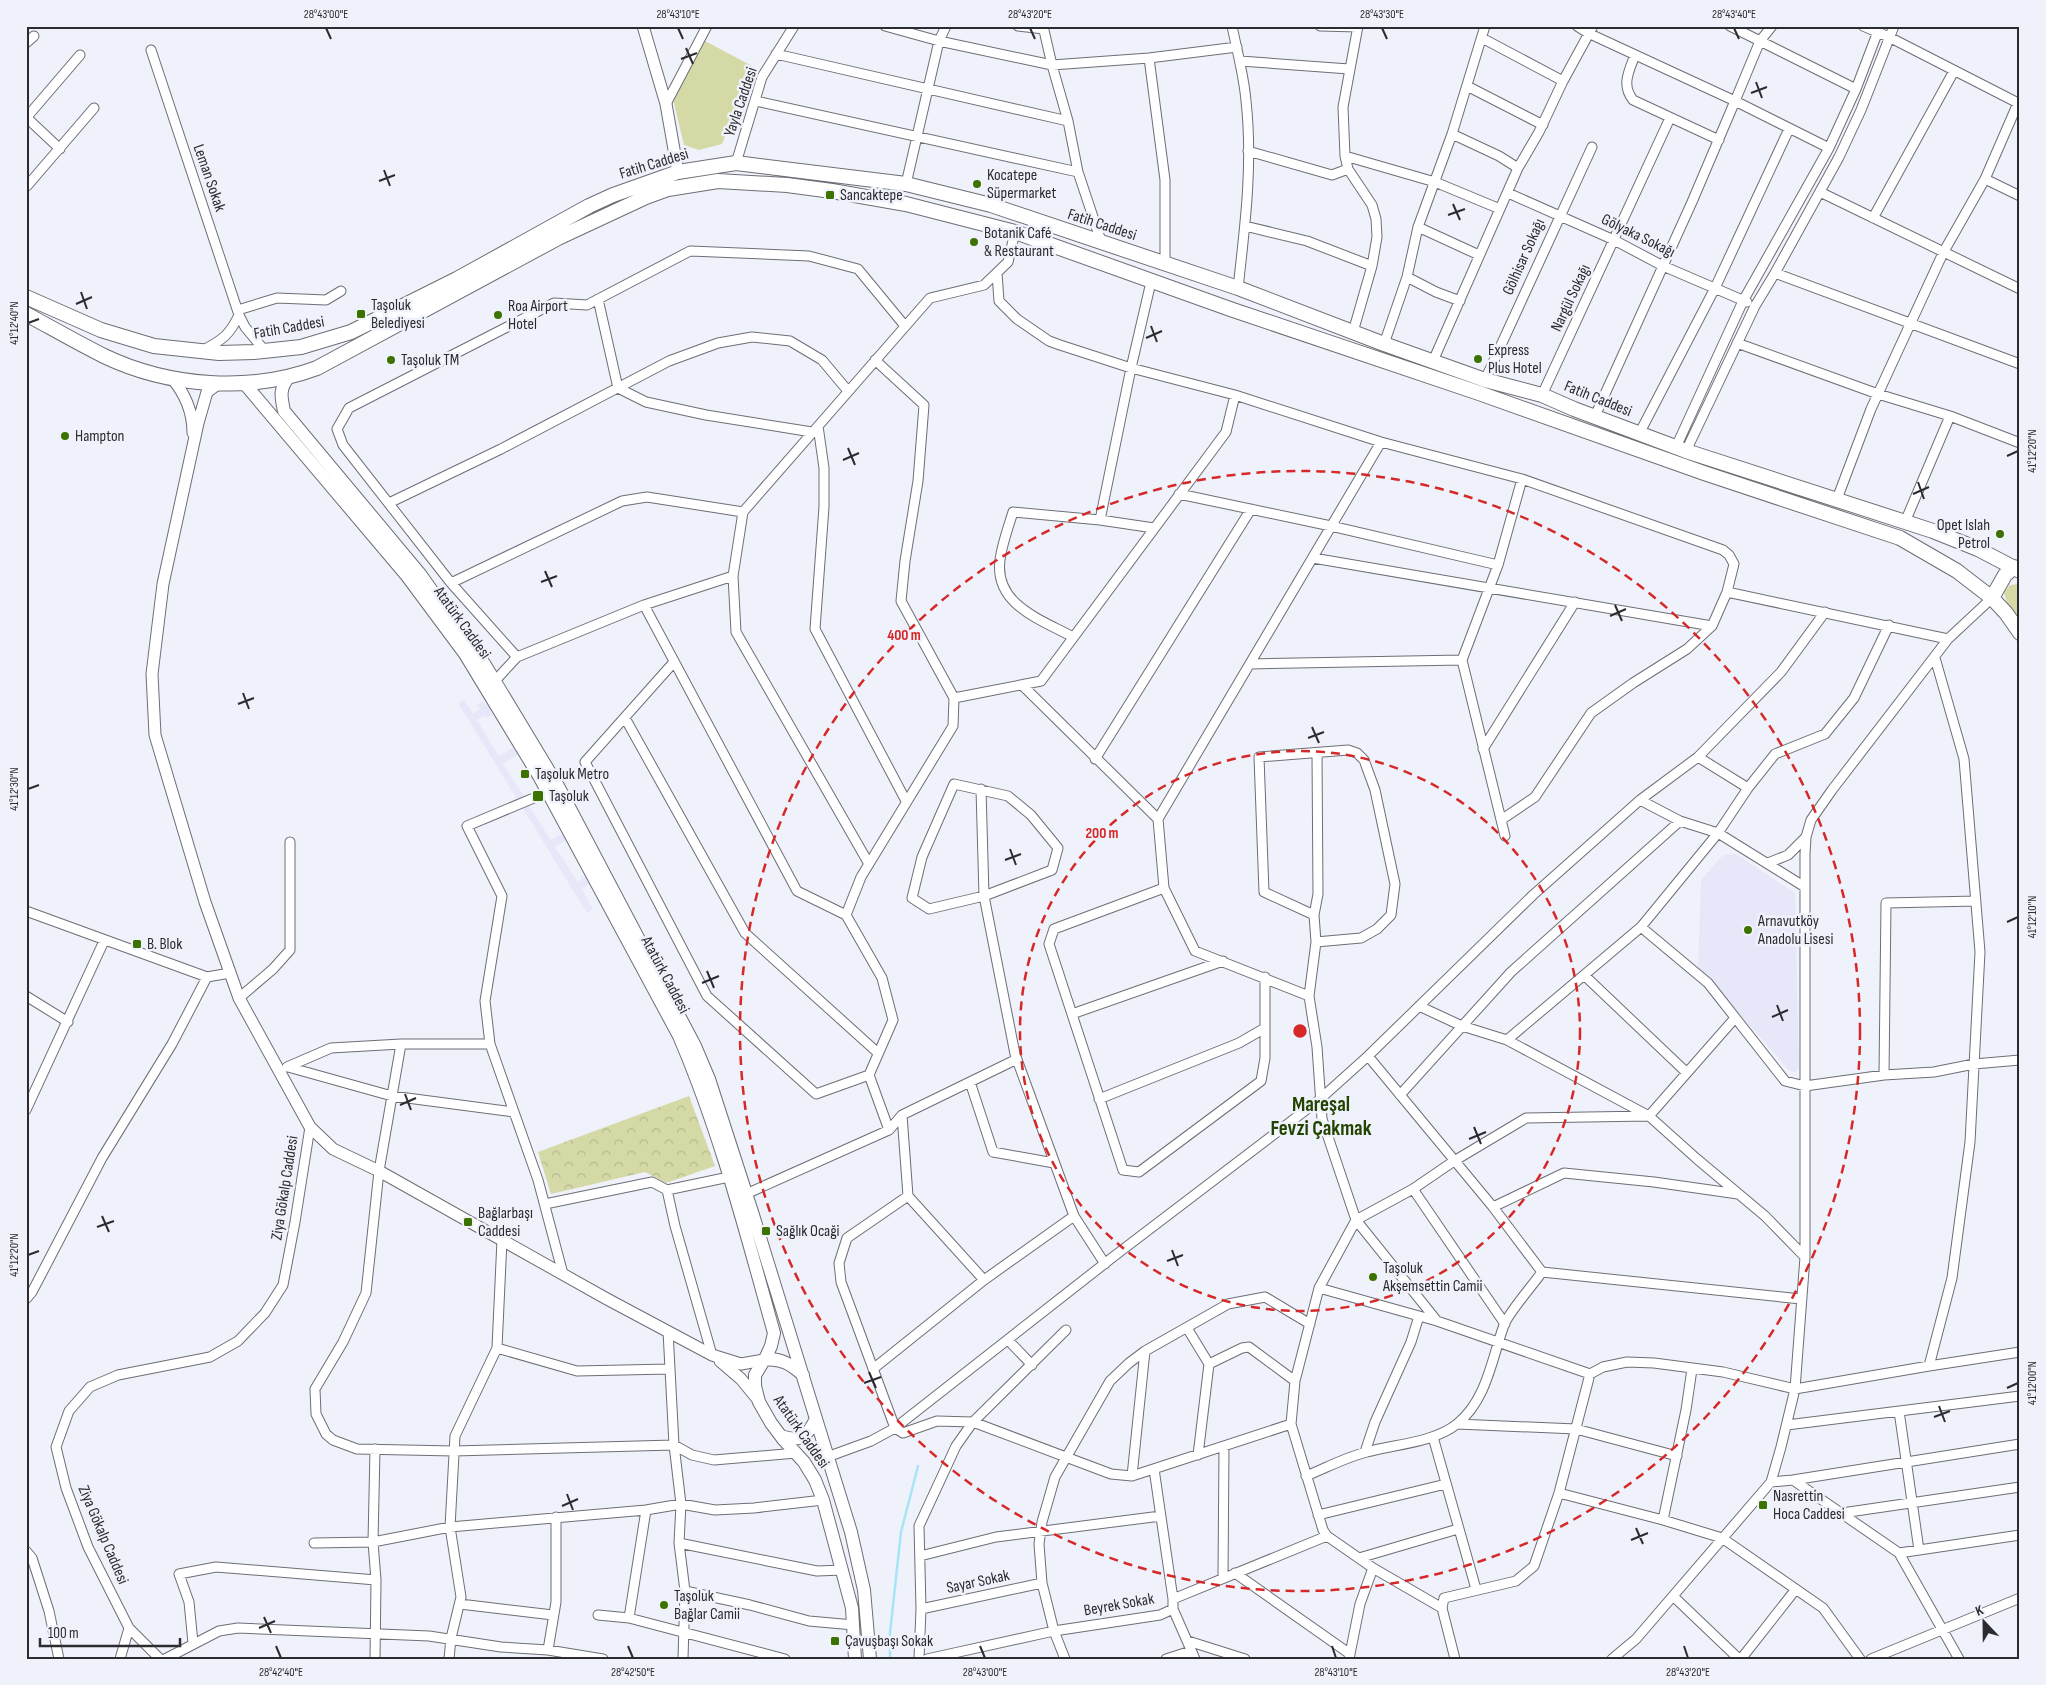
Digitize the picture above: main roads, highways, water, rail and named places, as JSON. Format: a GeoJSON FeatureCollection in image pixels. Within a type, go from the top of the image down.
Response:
{"type":"FeatureCollection","features":[{"type":"Feature","properties":{"kind":"main road","name":"Fatih Caddesi"},"geometry":{"type":"LineString","coordinates":[[26,297],[101,330],[154,346],[219,353],[265,351],[302,346],[352,332],[466,274],[589,206],[613,195],[678,172],[736,163],[906,184],[991,206],[1238,288],[1384,344],[1485,380],[1542,395],[1681,449],[1905,522],[1978,549],[2018,567]]}},
{"type":"Feature","properties":{"kind":"main road","name":"Fatih Caddesi"},"geometry":{"type":"LineString","coordinates":[[26,314],[106,357],[158,375],[219,383],[279,380],[317,368],[558,238],[608,213],[646,197],[684,186],[718,181],[832,191],[906,204],[1015,232],[1151,282],[1478,393],[1722,480],[1900,538],[1957,571],[1992,598],[2006,613],[2020,633]]}},
{"type":"Feature","properties":{"kind":"main road"},"geometry":{"type":"LineString","coordinates":[[106,357],[112,345],[118,340],[127,338]]}},
{"type":"Feature","properties":{"kind":"main road"},"geometry":{"type":"LineString","coordinates":[[294,376],[307,367],[309,361],[308,355],[302,346]]}},
{"type":"Feature","properties":{"kind":"main road","name":"Atatürk Caddesi"},"geometry":{"type":"LineString","coordinates":[[294,376],[284,383],[281,392],[284,411],[420,574],[463,633],[679,1036],[698,1081],[774,1333],[771,1346],[755,1375],[755,1386],[759,1402],[781,1436],[804,1462],[815,1480],[823,1500],[852,1608],[855,1659]]}},
{"type":"Feature","properties":{"kind":"main road","name":"Atatürk Caddesi"},"geometry":{"type":"LineString","coordinates":[[244,383],[407,576],[460,647],[491,684],[558,786],[695,1046],[709,1079],[746,1194],[851,1532],[864,1590],[870,1659]]}},
{"type":"Feature","properties":{"kind":"main road"},"geometry":{"type":"LineString","coordinates":[[1992,598],[2005,575],[2018,567]]}},
{"type":"Feature","properties":{"kind":"main road"},"geometry":{"type":"LineString","coordinates":[[764,1360],[779,1360],[798,1370],[803,1376]]}},
{"type":"Feature","properties":{"kind":"main road"},"geometry":{"type":"LineString","coordinates":[[781,1436],[791,1440],[803,1436],[809,1432],[816,1419]]}},
{"type":"Feature","properties":{"kind":"waterway"},"geometry":{"type":"LineString","coordinates":[[890,1659],[890,1633],[901,1532],[918,1466]]}},
{"type":"Feature","properties":{"kind":"place","name":"Kocatepe Süpermarket"},"geometry":{"type":"Point","coordinates":[977,184]}},
{"type":"Feature","properties":{"kind":"place","name":"Sancaktepe"},"geometry":{"type":"Point","coordinates":[830,195]}},
{"type":"Feature","properties":{"kind":"place","name":"Botanik Café & Restaurant"},"geometry":{"type":"Point","coordinates":[974,242]}},
{"type":"Feature","properties":{"kind":"place","name":"Taşoluk Belediyesi"},"geometry":{"type":"Point","coordinates":[361,314]}},
{"type":"Feature","properties":{"kind":"place","name":"Roa Airport Hotel"},"geometry":{"type":"Point","coordinates":[498,315]}},
{"type":"Feature","properties":{"kind":"place","name":"Express Plus Hotel"},"geometry":{"type":"Point","coordinates":[1478,359]}},
{"type":"Feature","properties":{"kind":"place","name":"Taşoluk TM"},"geometry":{"type":"Point","coordinates":[391,360]}},
{"type":"Feature","properties":{"kind":"place","name":"Hampton"},"geometry":{"type":"Point","coordinates":[65,436]}},
{"type":"Feature","properties":{"kind":"place","name":"Opet Islah Petrol"},"geometry":{"type":"Point","coordinates":[2000,534]}},
{"type":"Feature","properties":{"kind":"place","name":"Taşoluk Metro"},"geometry":{"type":"Point","coordinates":[525,774]}},
{"type":"Feature","properties":{"kind":"place","name":"Taşoluk"},"geometry":{"type":"Point","coordinates":[538,796]}},
{"type":"Feature","properties":{"kind":"place","name":"Arnavutköy Anadolu Lisesi"},"geometry":{"type":"Point","coordinates":[1748,930]}},
{"type":"Feature","properties":{"kind":"place","name":"B. Blok"},"geometry":{"type":"Point","coordinates":[137,944]}},
{"type":"Feature","properties":{"kind":"place","name":"Bağlarbaşı Caddesi"},"geometry":{"type":"Point","coordinates":[468,1222]}},
{"type":"Feature","properties":{"kind":"place","name":"Sağlık Ocaği"},"geometry":{"type":"Point","coordinates":[766,1231]}},
{"type":"Feature","properties":{"kind":"place","name":"Taşoluk Akşemsettin Camii"},"geometry":{"type":"Point","coordinates":[1373,1277]}},
{"type":"Feature","properties":{"kind":"place","name":"Nasrettin Hoca Caddesi"},"geometry":{"type":"Point","coordinates":[1763,1505]}},
{"type":"Feature","properties":{"kind":"place","name":"Taşoluk Bağlar Camii"},"geometry":{"type":"Point","coordinates":[664,1605]}},
{"type":"Feature","properties":{"kind":"place","name":"Çavuşbaşı Sokak"},"geometry":{"type":"Point","coordinates":[835,1641]}},
{"type":"Feature","properties":{"kind":"district","name":"Mareşal Fevzi Çakmak"},"geometry":{"type":"Point","coordinates":[1321,1116]}}]}
